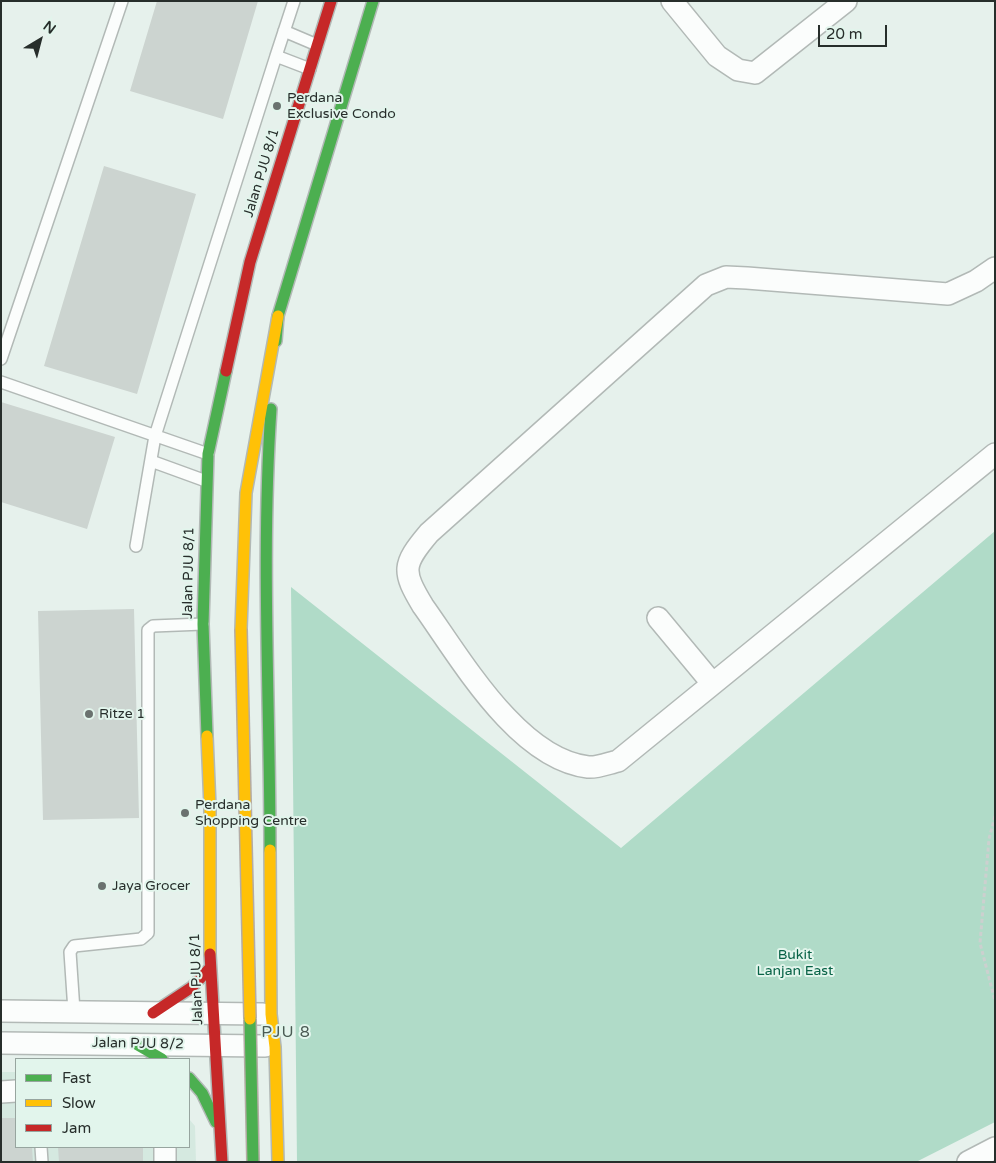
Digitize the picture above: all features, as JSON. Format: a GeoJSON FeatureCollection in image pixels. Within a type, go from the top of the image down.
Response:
{"type":"FeatureCollection","features":[{"type":"Feature","properties":{"kind":"main road","name":"Jalan PJU 8/1"},"geometry":{"type":"LineString","coordinates":[[222,1162],[210,968],[210,806],[203,624],[208,454],[250,262],[310,69],[322,40],[331,1]]}},
{"type":"Feature","properties":{"kind":"main road"},"geometry":{"type":"LineString","coordinates":[[253,1162],[242,620],[246,493],[278,316],[353,46],[373,1]]}},
{"type":"Feature","properties":{"kind":"main road"},"geometry":{"type":"LineString","coordinates":[[278,316],[267,470],[265,607],[270,713],[271,1014],[275,1047],[278,1162]]}},
{"type":"Feature","properties":{"kind":"main road"},"geometry":{"type":"LineString","coordinates":[[153,1012],[192,987],[210,968]]}},
{"type":"Feature","properties":{"kind":"main road"},"geometry":{"type":"LineString","coordinates":[[136,1044],[160,1058]]}},
{"type":"Feature","properties":{"kind":"main road"},"geometry":{"type":"LineString","coordinates":[[190,1079],[196,1084],[212,1110],[221,1136]]}},
{"type":"Feature","properties":{"kind":"street"},"geometry":{"type":"LineString","coordinates":[[672,1],[717,56],[738,70],[756,73],[846,1]]}},
{"type":"Feature","properties":{"kind":"street"},"geometry":{"type":"LineString","coordinates":[[995,268],[976,281],[948,294],[726,277],[706,285],[429,534],[414,550],[406,567],[410,586],[423,606],[510,724],[540,748],[571,764],[591,768],[618,761],[995,454]]}},
{"type":"Feature","properties":{"kind":"street"},"geometry":{"type":"LineString","coordinates":[[658,618],[712,683]]}},
{"type":"Feature","properties":{"kind":"street"},"geometry":{"type":"LineString","coordinates":[[1,1011],[271,1014]]}},
{"type":"Feature","properties":{"kind":"street","name":"Jalan PJU 8/2"},"geometry":{"type":"LineString","coordinates":[[1,1043],[216,1044],[275,1047]]}},
{"type":"Feature","properties":{"kind":"street"},"geometry":{"type":"LineString","coordinates":[[1,1092],[15,1091]]}},
{"type":"Feature","properties":{"kind":"street"},"geometry":{"type":"LineString","coordinates":[[165,1148],[165,1162]]}},
{"type":"Feature","properties":{"kind":"street"},"geometry":{"type":"LineString","coordinates":[[968,1162],[995,1148]]}},
{"type":"Feature","properties":{"kind":"lane"},"geometry":{"type":"LineString","coordinates":[[1,359],[122,1]]}},
{"type":"Feature","properties":{"kind":"lane"},"geometry":{"type":"LineString","coordinates":[[136,546],[155,436],[294,1]]}},
{"type":"Feature","properties":{"kind":"lane"},"geometry":{"type":"LineString","coordinates":[[284,31],[322,40]]}},
{"type":"Feature","properties":{"kind":"lane"},"geometry":{"type":"LineString","coordinates":[[276,56],[310,69]]}},
{"type":"Feature","properties":{"kind":"lane"},"geometry":{"type":"LineString","coordinates":[[1,382],[208,454]]}},
{"type":"Feature","properties":{"kind":"lane"},"geometry":{"type":"LineString","coordinates":[[150,461],[206,481]]}},
{"type":"Feature","properties":{"kind":"lane"},"geometry":{"type":"LineString","coordinates":[[74,1012],[70,952],[74,946],[141,939],[148,933],[148,630],[153,626],[203,624]]}},
{"type":"Feature","properties":{"kind":"lane"},"geometry":{"type":"LineString","coordinates":[[41,1148],[42,1162]]}},
{"type":"Feature","properties":{"kind":"path"},"geometry":{"type":"LineString","coordinates":[[995,816],[988,839],[980,943],[995,1001]]}},
{"type":"Feature","properties":{"kind":"shaded area"},"geometry":{"type":"Polygon","coordinates":[[[1,1072],[15,1072],[15,1148],[190,1148],[190,1120],[195,1126],[196,1162],[1,1162],[1,1072]]]}},
{"type":"Feature","properties":{"kind":"green space","name":"Bukit Lanjan East"},"geometry":{"type":"Polygon","coordinates":[[[995,531],[995,1122],[916,1162],[297,1162],[291,587],[621,848],[995,531]]]}},
{"type":"Feature","properties":{"kind":"building"},"geometry":{"type":"Polygon","coordinates":[[[157,1],[258,1],[223,119],[130,91],[157,1]]]}},
{"type":"Feature","properties":{"kind":"building"},"geometry":{"type":"Polygon","coordinates":[[[104,166],[196,194],[137,394],[44,366],[104,166]]]}},
{"type":"Feature","properties":{"kind":"building"},"geometry":{"type":"Polygon","coordinates":[[[1,402],[115,437],[87,529],[1,502],[1,402]]]}},
{"type":"Feature","properties":{"kind":"building","name":"Ritze 1"},"geometry":{"type":"Polygon","coordinates":[[[134,609],[139,818],[43,820],[38,611],[134,609]]]}},
{"type":"Feature","properties":{"kind":"building"},"geometry":{"type":"Polygon","coordinates":[[[1,1118],[15,1118],[15,1148],[32,1148],[33,1162],[1,1162],[1,1118]]]}},
{"type":"Feature","properties":{"kind":"building"},"geometry":{"type":"Polygon","coordinates":[[[58,1148],[143,1148],[143,1162],[59,1162],[58,1148]]]}},
{"type":"Feature","properties":{"kind":"traffic: fast"},"geometry":{"type":"LineString","coordinates":[[276,341],[278,316],[373,1]]}},
{"type":"Feature","properties":{"kind":"traffic: fast"},"geometry":{"type":"LineString","coordinates":[[207,736],[203,624],[208,454],[226,371]]}},
{"type":"Feature","properties":{"kind":"traffic: fast"},"geometry":{"type":"LineString","coordinates":[[270,850],[266,574],[271,409]]}},
{"type":"Feature","properties":{"kind":"traffic: fast"},"geometry":{"type":"LineString","coordinates":[[250,1019],[253,1162]]}},
{"type":"Feature","properties":{"kind":"traffic: fast"},"geometry":{"type":"LineString","coordinates":[[136,1044],[160,1058]]}},
{"type":"Feature","properties":{"kind":"traffic: fast"},"geometry":{"type":"LineString","coordinates":[[190,1079],[202,1093],[216,1122]]}},
{"type":"Feature","properties":{"kind":"traffic: slow"},"geometry":{"type":"LineString","coordinates":[[241,629],[246,493],[278,316]]}},
{"type":"Feature","properties":{"kind":"traffic: slow"},"geometry":{"type":"LineString","coordinates":[[241,629],[250,1019]]}},
{"type":"Feature","properties":{"kind":"traffic: slow"},"geometry":{"type":"LineString","coordinates":[[207,736],[210,807],[210,954]]}},
{"type":"Feature","properties":{"kind":"traffic: slow"},"geometry":{"type":"LineString","coordinates":[[270,850],[271,1014],[275,1047],[278,1162]]}},
{"type":"Feature","properties":{"kind":"traffic: jam"},"geometry":{"type":"LineString","coordinates":[[226,371],[250,262],[331,1]]}},
{"type":"Feature","properties":{"kind":"traffic: jam"},"geometry":{"type":"LineString","coordinates":[[210,954],[222,1162]]}},
{"type":"Feature","properties":{"kind":"traffic: jam"},"geometry":{"type":"LineString","coordinates":[[153,1013],[192,987],[210,968]]}},
{"type":"Feature","properties":{"kind":"place","name":"Perdana Exclusive Condo"},"geometry":{"type":"Point","coordinates":[277,106]}},
{"type":"Feature","properties":{"kind":"place","name":"Ritze 1"},"geometry":{"type":"Point","coordinates":[89,714]}},
{"type":"Feature","properties":{"kind":"place","name":"Perdana Shopping Centre"},"geometry":{"type":"Point","coordinates":[185,813]}},
{"type":"Feature","properties":{"kind":"place","name":"Jaya Grocer"},"geometry":{"type":"Point","coordinates":[102,886]}},
{"type":"Feature","properties":{"kind":"district","name":"PJU 8"},"geometry":{"type":"Point","coordinates":[286,1033]}}]}
